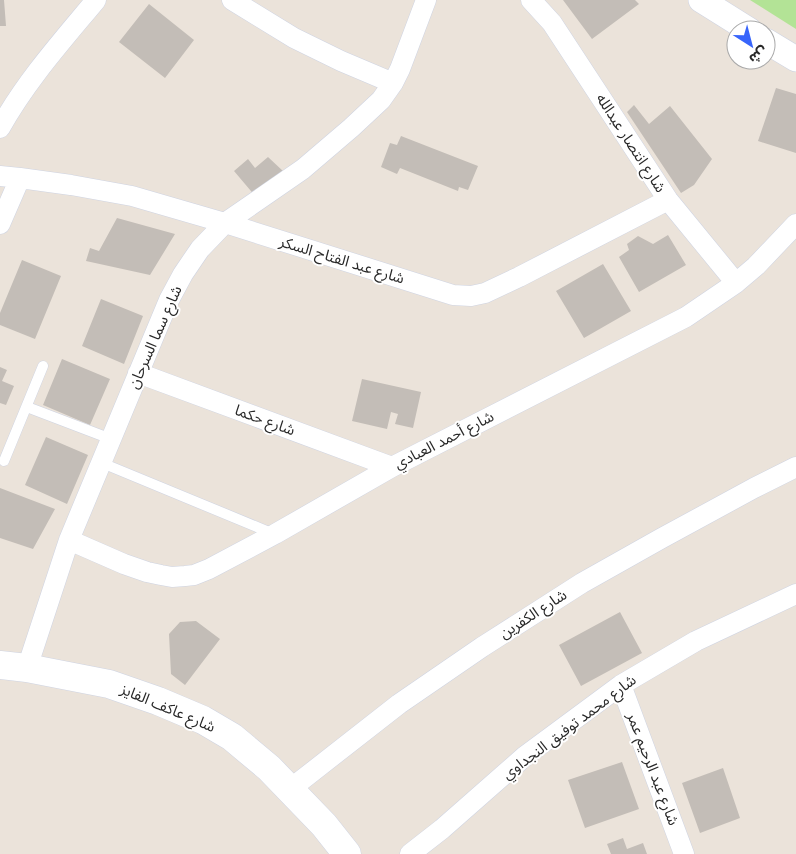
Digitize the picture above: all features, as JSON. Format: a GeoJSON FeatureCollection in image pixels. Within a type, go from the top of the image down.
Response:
{"type":"FeatureCollection","features":[{"type":"Feature","properties":{"kind":"main road","name":"شارع عاكف الفايز"},"geometry":{"type":"LineString","coordinates":[[0,665],[27,668],[109,684],[158,701],[203,720],[232,737],[269,768],[324,826],[347,854]]}},
{"type":"Feature","properties":{"kind":"street"},"geometry":{"type":"LineString","coordinates":[[0,128],[13,105],[38,70],[96,0]]}},
{"type":"Feature","properties":{"kind":"street"},"geometry":{"type":"LineString","coordinates":[[232,0],[294,38],[393,83]]}},
{"type":"Feature","properties":{"kind":"street","name":"شارع سما السرحان"},"geometry":{"type":"LineString","coordinates":[[27,668],[69,540],[169,300],[183,274],[200,249],[225,223],[303,169],[381,100],[400,69],[426,0]]}},
{"type":"Feature","properties":{"kind":"street","name":"شارع انتصار عبدالله"},"geometry":{"type":"LineString","coordinates":[[531,0],[552,23],[668,200],[736,283]]}},
{"type":"Feature","properties":{"kind":"street"},"geometry":{"type":"LineString","coordinates":[[700,0],[733,20]]}},
{"type":"Feature","properties":{"kind":"street"},"geometry":{"type":"LineString","coordinates":[[776,47],[796,59]]}},
{"type":"Feature","properties":{"kind":"street","name":"شارع عبد الفتاح السكر"},"geometry":{"type":"LineString","coordinates":[[0,176],[72,185],[132,196],[225,223],[453,295],[471,296],[485,293],[519,277],[668,200]]}},
{"type":"Feature","properties":{"kind":"street"},"geometry":{"type":"LineString","coordinates":[[0,224],[20,178]]}},
{"type":"Feature","properties":{"kind":"street","name":"شارع أحمد العبادي"},"geometry":{"type":"LineString","coordinates":[[69,540],[147,572],[172,577],[194,575],[209,569],[275,534],[392,467],[686,317],[736,283],[756,266],[796,224]]}},
{"type":"Feature","properties":{"kind":"street","name":"شارع حكما"},"geometry":{"type":"LineString","coordinates":[[138,373],[392,467]]}},
{"type":"Feature","properties":{"kind":"street","name":"شارع الكفرين"},"geometry":{"type":"LineString","coordinates":[[289,790],[399,704],[482,647],[582,583],[670,533],[796,467]]}},
{"type":"Feature","properties":{"kind":"street","name":"شارع محمد توفيق النجداوي"},"geometry":{"type":"LineString","coordinates":[[410,854],[442,829],[525,756],[621,685],[696,641],[796,594]]}},
{"type":"Feature","properties":{"kind":"street","name":"شارع عبد الرحيم عمر"},"geometry":{"type":"LineString","coordinates":[[621,685],[684,854]]}},
{"type":"Feature","properties":{"kind":"lane"},"geometry":{"type":"LineString","coordinates":[[4,461],[43,366]]}},
{"type":"Feature","properties":{"kind":"lane"},"geometry":{"type":"LineString","coordinates":[[27,407],[112,439]]}},
{"type":"Feature","properties":{"kind":"lane"},"geometry":{"type":"LineString","coordinates":[[102,463],[275,534]]}},
{"type":"Feature","properties":{"kind":"green space"},"geometry":{"type":"Polygon","coordinates":[[[750,0],[796,0],[796,29],[750,0]]]}},
{"type":"Feature","properties":{"kind":"building"},"geometry":{"type":"Polygon","coordinates":[[[0,0],[4,0],[6,26],[0,26],[0,0]]]}},
{"type":"Feature","properties":{"kind":"building"},"geometry":{"type":"Polygon","coordinates":[[[563,0],[635,0],[639,4],[592,39],[563,0]]]}},
{"type":"Feature","properties":{"kind":"building"},"geometry":{"type":"Polygon","coordinates":[[[149,4],[194,40],[165,78],[119,42],[149,4]]]}},
{"type":"Feature","properties":{"kind":"building"},"geometry":{"type":"Polygon","coordinates":[[[776,88],[796,94],[796,153],[758,141],[776,88]]]}},
{"type":"Feature","properties":{"kind":"building"},"geometry":{"type":"Polygon","coordinates":[[[634,105],[649,124],[670,106],[712,159],[694,185],[681,193],[627,112],[634,105]]]}},
{"type":"Feature","properties":{"kind":"building"},"geometry":{"type":"Polygon","coordinates":[[[401,136],[478,166],[468,190],[459,187],[458,191],[400,168],[397,174],[381,167],[390,143],[397,145],[401,136]]]}},
{"type":"Feature","properties":{"kind":"building"},"geometry":{"type":"Polygon","coordinates":[[[268,157],[284,172],[256,197],[234,171],[248,159],[255,168],[268,157]]]}},
{"type":"Feature","properties":{"kind":"building"},"geometry":{"type":"Polygon","coordinates":[[[117,218],[175,234],[150,275],[86,261],[90,248],[99,251],[117,218]]]}},
{"type":"Feature","properties":{"kind":"building"},"geometry":{"type":"Polygon","coordinates":[[[668,235],[686,265],[639,292],[619,257],[629,250],[627,244],[638,236],[653,244],[668,235]]]}},
{"type":"Feature","properties":{"kind":"building"},"geometry":{"type":"Polygon","coordinates":[[[22,260],[61,276],[35,339],[0,325],[0,313],[22,260]]]}},
{"type":"Feature","properties":{"kind":"building"},"geometry":{"type":"Polygon","coordinates":[[[603,264],[631,311],[584,338],[556,291],[603,264]]]}},
{"type":"Feature","properties":{"kind":"building"},"geometry":{"type":"Polygon","coordinates":[[[101,299],[143,316],[124,364],[82,346],[101,299]]]}},
{"type":"Feature","properties":{"kind":"building"},"geometry":{"type":"Polygon","coordinates":[[[62,359],[110,379],[90,425],[43,405],[62,359]]]}},
{"type":"Feature","properties":{"kind":"building"},"geometry":{"type":"Polygon","coordinates":[[[0,367],[7,370],[2,381],[14,386],[6,405],[0,403],[0,367]]]}},
{"type":"Feature","properties":{"kind":"building"},"geometry":{"type":"Polygon","coordinates":[[[362,379],[421,392],[413,428],[395,424],[398,414],[391,412],[387,429],[352,421],[362,379]]]}},
{"type":"Feature","properties":{"kind":"building"},"geometry":{"type":"Polygon","coordinates":[[[46,437],[88,455],[67,504],[25,485],[46,437]]]}},
{"type":"Feature","properties":{"kind":"building"},"geometry":{"type":"Polygon","coordinates":[[[0,488],[55,509],[33,549],[0,538],[0,488]]]}},
{"type":"Feature","properties":{"kind":"building"},"geometry":{"type":"Polygon","coordinates":[[[620,612],[642,653],[581,686],[559,645],[620,612]]]}},
{"type":"Feature","properties":{"kind":"building"},"geometry":{"type":"Polygon","coordinates":[[[196,621],[220,639],[185,685],[171,674],[169,634],[180,622],[196,621]]]}},
{"type":"Feature","properties":{"kind":"building"},"geometry":{"type":"Polygon","coordinates":[[[622,762],[639,809],[585,828],[568,780],[622,762]]]}},
{"type":"Feature","properties":{"kind":"building"},"geometry":{"type":"Polygon","coordinates":[[[723,768],[740,818],[700,833],[682,783],[723,768]]]}},
{"type":"Feature","properties":{"kind":"building"},"geometry":{"type":"Polygon","coordinates":[[[623,838],[627,849],[643,843],[647,854],[611,854],[607,844],[623,838]]]}}]}
